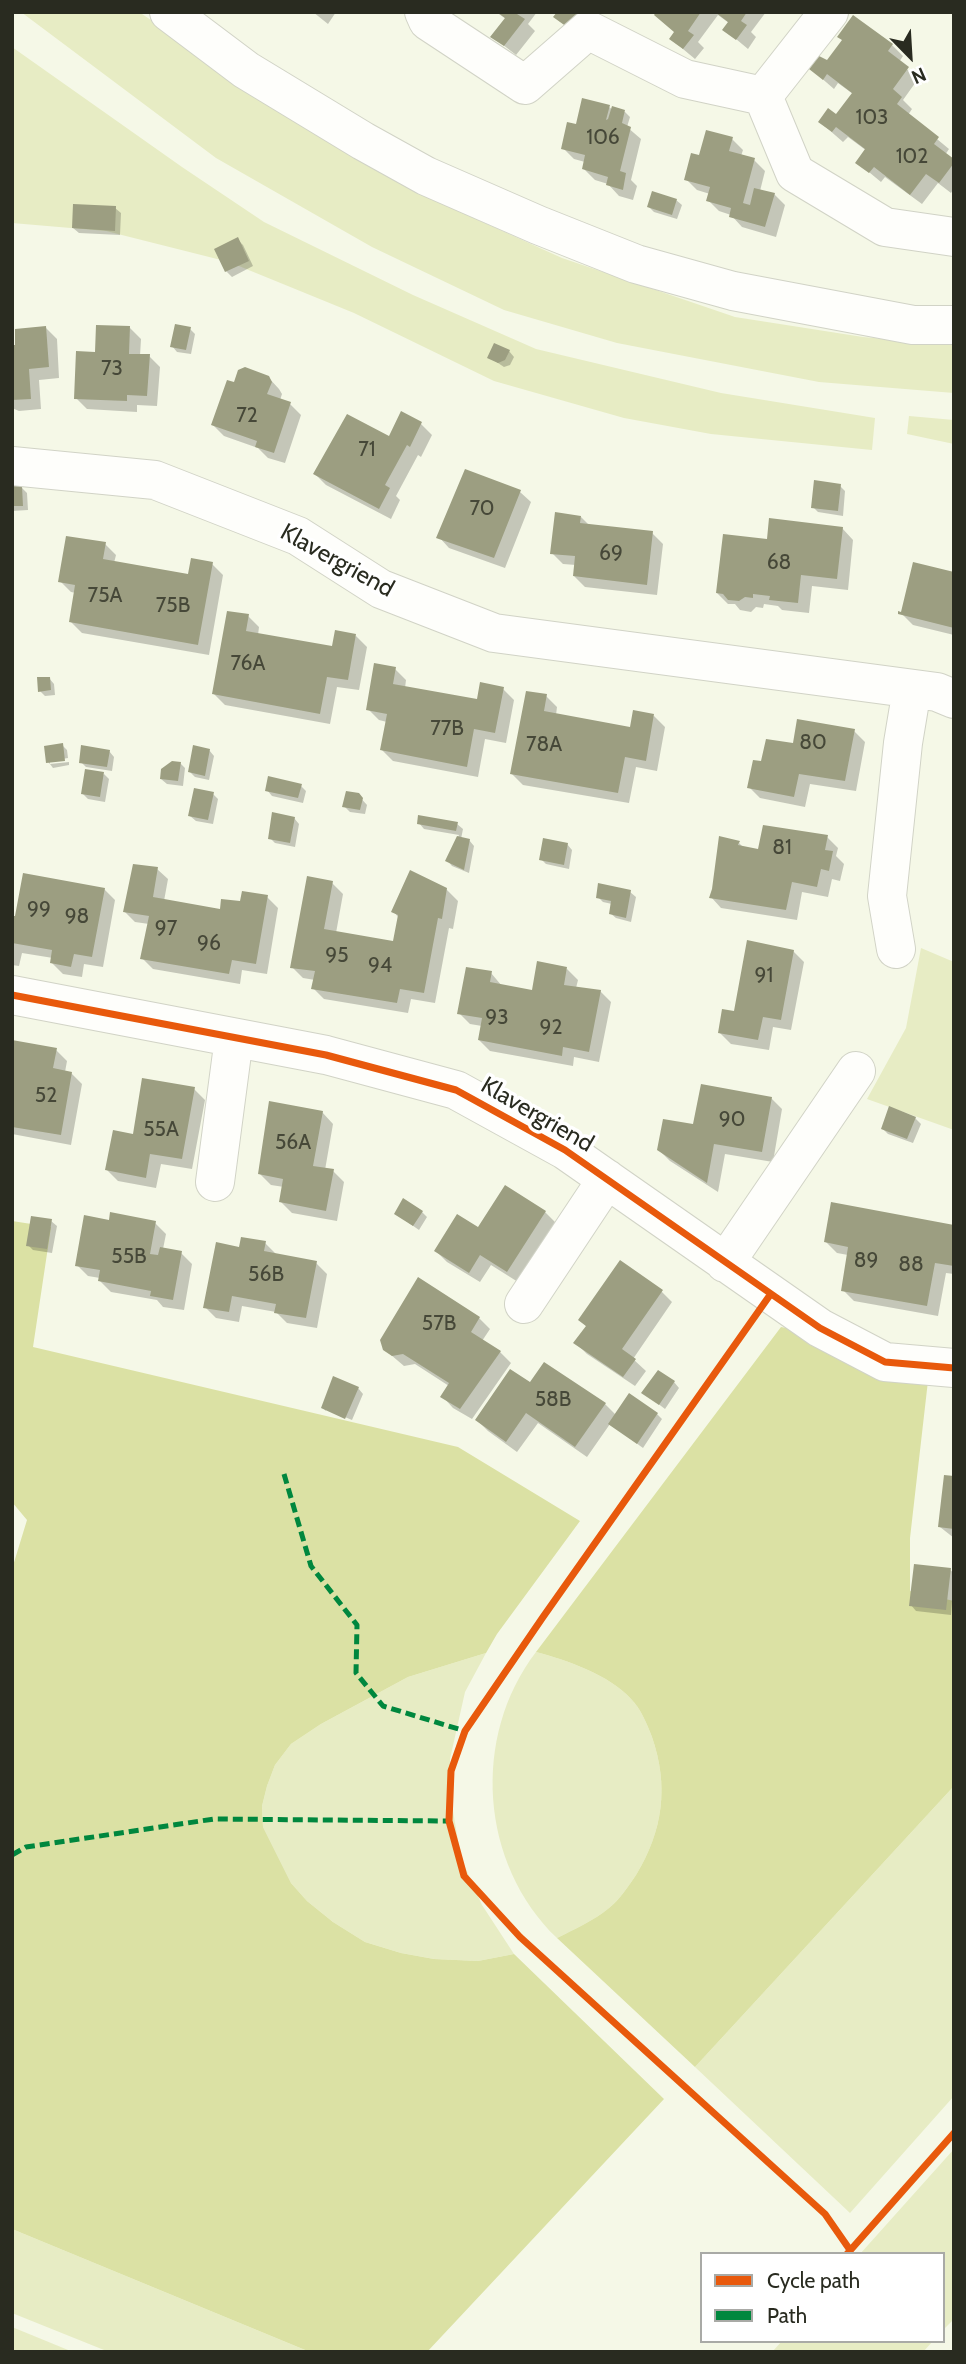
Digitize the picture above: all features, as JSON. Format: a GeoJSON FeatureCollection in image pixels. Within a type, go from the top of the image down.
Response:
{"type":"FeatureCollection","features":[{"type":"Feature","properties":{"kind":"street"},"geometry":{"type":"LineString","coordinates":[[169,12],[246,70],[426,176],[562,235],[636,264],[733,291],[913,325],[954,325]]}},
{"type":"Feature","properties":{"kind":"street"},"geometry":{"type":"LineString","coordinates":[[424,12],[428,21],[525,85],[588,30],[685,79],[763,96]]}},
{"type":"Feature","properties":{"kind":"street"},"geometry":{"type":"LineString","coordinates":[[763,96],[829,12]]}},
{"type":"Feature","properties":{"kind":"street"},"geometry":{"type":"LineString","coordinates":[[763,96],[794,173],[885,227],[954,237]]}},
{"type":"Feature","properties":{"kind":"street","name":"Klavergriend"},"geometry":{"type":"LineString","coordinates":[[12,466],[155,481],[298,536],[381,589],[494,633],[937,692],[954,699]]}},
{"type":"Feature","properties":{"kind":"street"},"geometry":{"type":"LineString","coordinates":[[896,949],[887,896],[903,743],[912,689]]}},
{"type":"Feature","properties":{"kind":"street","name":"Klavergriend"},"geometry":{"type":"LineString","coordinates":[[12,995],[326,1055],[456,1090],[565,1150],[820,1328],[885,1362],[954,1368]]}},
{"type":"Feature","properties":{"kind":"street"},"geometry":{"type":"LineString","coordinates":[[215,1182],[234,1038]]}},
{"type":"Feature","properties":{"kind":"street"},"geometry":{"type":"LineString","coordinates":[[725,1263],[856,1070]]}},
{"type":"Feature","properties":{"kind":"street","name":"Klavergriend"},"geometry":{"type":"LineString","coordinates":[[524,1304],[607,1179]]}},
{"type":"Feature","properties":{"kind":"green space"},"geometry":{"type":"Polygon","coordinates":[[[21,12],[139,12],[257,91],[445,205],[562,258],[735,317],[863,337],[954,345],[954,393],[819,382],[617,343],[504,310],[372,247],[216,158],[21,12]]]}},
{"type":"Feature","properties":{"kind":"green space"},"geometry":{"type":"Polygon","coordinates":[[[12,47],[264,222],[413,295],[536,349],[721,393],[875,418],[872,450],[711,434],[624,418],[494,381],[354,313],[229,262],[106,231],[12,223],[12,47]]]}},
{"type":"Feature","properties":{"kind":"green space"},"geometry":{"type":"Polygon","coordinates":[[[909,416],[954,420],[954,444],[907,434],[909,416]]]}},
{"type":"Feature","properties":{"kind":"green space"},"geometry":{"type":"Polygon","coordinates":[[[921,948],[954,962],[954,1130],[867,1099],[906,1028],[921,948]]]}},
{"type":"Feature","properties":{"kind":"green space"},"geometry":{"type":"Polygon","coordinates":[[[12,1221],[51,1227],[33,1347],[458,1447],[580,1521],[486,1653],[408,1677],[321,1724],[291,1744],[275,1765],[262,1806],[263,1827],[291,1883],[307,1901],[333,1922],[365,1942],[434,1959],[478,1961],[514,1954],[664,2099],[427,2352],[310,2352],[12,2229],[12,1569],[27,1520],[12,1502],[12,1221]]]}},
{"type":"Feature","properties":{"kind":"green space"},"geometry":{"type":"Polygon","coordinates":[[[781,1327],[802,1331],[929,1372],[910,1538],[910,1591],[954,1601],[954,1786],[695,2067],[557,1938],[609,1908],[636,1875],[652,1842],[662,1791],[657,1755],[650,1732],[641,1712],[631,1699],[600,1676],[574,1664],[536,1652],[781,1327]]]}},
{"type":"Feature","properties":{"kind":"green space"},"geometry":{"type":"Polygon","coordinates":[[[536,1652],[574,1664],[600,1676],[631,1699],[641,1712],[650,1732],[657,1755],[662,1791],[652,1842],[636,1875],[609,1908],[557,1938],[531,1908],[512,1874],[499,1837],[493,1799],[494,1760],[501,1722],[515,1686],[536,1652]]]}},
{"type":"Feature","properties":{"kind":"green space"},"geometry":{"type":"Polygon","coordinates":[[[486,1653],[465,1692],[450,1759],[453,1811],[461,1858],[482,1905],[514,1954],[478,1961],[434,1959],[365,1942],[333,1922],[307,1901],[291,1883],[263,1827],[262,1806],[275,1765],[291,1744],[321,1724],[408,1677],[486,1653]]]}},
{"type":"Feature","properties":{"kind":"green space"},"geometry":{"type":"Polygon","coordinates":[[[954,1786],[954,2096],[850,2213],[695,2067],[954,1786]]]}},
{"type":"Feature","properties":{"kind":"green space"},"geometry":{"type":"Polygon","coordinates":[[[954,2149],[954,2319],[945,2328],[945,2252],[862,2252],[954,2149]]]}},
{"type":"Feature","properties":{"kind":"green space"},"geometry":{"type":"Polygon","coordinates":[[[12,2229],[310,2352],[109,2352],[12,2313],[12,2229]]]}},
{"type":"Feature","properties":{"kind":"green space"},"geometry":{"type":"Polygon","coordinates":[[[12,2327],[73,2352],[12,2352],[12,2327]]]}},
{"type":"Feature","properties":{"kind":"green space"},"geometry":{"type":"Polygon","coordinates":[[[780,2343],[931,2343],[923,2352],[772,2352],[780,2343]]]}},
{"type":"Feature","properties":{"kind":"building"},"geometry":{"type":"Polygon","coordinates":[[[497,12],[519,12],[517,14],[525,19],[504,46],[490,37],[505,18],[497,12]]]}},
{"type":"Feature","properties":{"kind":"building"},"geometry":{"type":"Polygon","coordinates":[[[557,12],[578,12],[567,27],[553,17],[557,12]]]}},
{"type":"Feature","properties":{"kind":"building"},"geometry":{"type":"Polygon","coordinates":[[[656,12],[701,12],[688,31],[694,35],[683,49],[669,39],[674,32],[654,15],[656,12]]]}},
{"type":"Feature","properties":{"kind":"building"},"geometry":{"type":"Polygon","coordinates":[[[715,12],[747,12],[741,21],[747,25],[736,40],[722,30],[728,22],[715,12]]]}},
{"type":"Feature","properties":{"kind":"building"},"geometry":{"type":"Polygon","coordinates":[[[853,15],[893,44],[888,51],[909,67],[893,89],[902,97],[897,104],[939,137],[934,144],[954,159],[954,163],[939,183],[926,174],[910,195],[874,167],[869,173],[855,163],[865,149],[836,127],[832,132],[818,122],[828,108],[836,114],[852,93],[827,74],[823,80],[809,69],[819,56],[827,60],[842,40],[837,37],[853,15]]]}},
{"type":"Feature","properties":{"kind":"building"},"geometry":{"type":"Polygon","coordinates":[[[582,98],[610,105],[606,120],[612,106],[625,110],[622,123],[631,127],[620,171],[626,173],[623,190],[606,185],[608,177],[582,169],[585,155],[561,149],[567,122],[576,124],[582,98]]]}},
{"type":"Feature","properties":{"kind":"building"},"geometry":{"type":"Polygon","coordinates":[[[706,130],[733,137],[729,151],[755,158],[743,203],[750,205],[754,188],[775,193],[765,227],[729,217],[731,208],[706,201],[710,187],[684,180],[691,153],[699,155],[706,130]]]}},
{"type":"Feature","properties":{"kind":"building"},"geometry":{"type":"Polygon","coordinates":[[[652,191],[677,199],[672,215],[647,207],[652,191]]]}},
{"type":"Feature","properties":{"kind":"building"},"geometry":{"type":"Polygon","coordinates":[[[73,204],[116,206],[115,231],[72,228],[73,204]]]}},
{"type":"Feature","properties":{"kind":"building"},"geometry":{"type":"Polygon","coordinates":[[[238,237],[249,261],[225,272],[214,249],[238,237]]]}},
{"type":"Feature","properties":{"kind":"building"},"geometry":{"type":"Polygon","coordinates":[[[175,324],[191,327],[186,350],[170,347],[175,324]]]}},
{"type":"Feature","properties":{"kind":"building"},"geometry":{"type":"Polygon","coordinates":[[[96,325],[130,326],[129,354],[150,354],[147,396],[127,395],[127,401],[74,399],[76,351],[95,352],[96,325]]]}},
{"type":"Feature","properties":{"kind":"building"},"geometry":{"type":"Polygon","coordinates":[[[46,326],[49,367],[29,369],[31,399],[12,400],[12,345],[15,345],[15,329],[46,326]]]}},
{"type":"Feature","properties":{"kind":"building"},"geometry":{"type":"Polygon","coordinates":[[[494,343],[510,350],[505,360],[498,363],[487,358],[494,343]]]}},
{"type":"Feature","properties":{"kind":"building"},"geometry":{"type":"Polygon","coordinates":[[[245,367],[269,376],[272,382],[267,394],[291,402],[274,453],[255,447],[257,441],[211,425],[227,380],[234,382],[238,370],[245,367]]]}},
{"type":"Feature","properties":{"kind":"building"},"geometry":{"type":"Polygon","coordinates":[[[401,411],[422,422],[410,447],[407,445],[385,485],[390,488],[379,509],[313,474],[347,414],[389,436],[401,411]]]}},
{"type":"Feature","properties":{"kind":"building"},"geometry":{"type":"Polygon","coordinates":[[[465,469],[521,490],[494,558],[436,538],[465,469]]]}},
{"type":"Feature","properties":{"kind":"building"},"geometry":{"type":"Polygon","coordinates":[[[814,480],[841,484],[838,511],[811,508],[814,480]]]}},
{"type":"Feature","properties":{"kind":"building"},"geometry":{"type":"Polygon","coordinates":[[[12,486],[22,486],[23,506],[12,506],[12,486]]]}},
{"type":"Feature","properties":{"kind":"building"},"geometry":{"type":"Polygon","coordinates":[[[555,512],[581,516],[580,523],[653,531],[647,585],[573,576],[575,556],[550,554],[555,512]]]}},
{"type":"Feature","properties":{"kind":"building"},"geometry":{"type":"Polygon","coordinates":[[[769,518],[843,527],[837,579],[801,575],[798,603],[769,600],[770,596],[753,594],[753,598],[728,600],[723,594],[716,593],[723,534],[767,539],[769,518]]]}},
{"type":"Feature","properties":{"kind":"building"},"geometry":{"type":"Polygon","coordinates":[[[66,536],[106,542],[103,559],[188,574],[191,558],[213,562],[198,645],[69,622],[75,585],[58,582],[66,536]]]}},
{"type":"Feature","properties":{"kind":"building"},"geometry":{"type":"Polygon","coordinates":[[[913,562],[954,572],[954,628],[898,614],[898,611],[901,612],[913,562]]]}},
{"type":"Feature","properties":{"kind":"building"},"geometry":{"type":"Polygon","coordinates":[[[227,611],[249,614],[246,631],[332,646],[335,630],[356,634],[348,680],[327,677],[320,714],[212,694],[227,611]]]}},
{"type":"Feature","properties":{"kind":"building"},"geometry":{"type":"Polygon","coordinates":[[[374,663],[396,667],[393,684],[477,699],[480,682],[504,687],[495,733],[474,729],[467,767],[380,750],[387,714],[366,710],[374,663]]]}},
{"type":"Feature","properties":{"kind":"building"},"geometry":{"type":"Polygon","coordinates":[[[37,677],[50,677],[51,690],[38,692],[37,677]]]}},
{"type":"Feature","properties":{"kind":"building"},"geometry":{"type":"Polygon","coordinates":[[[526,691],[547,694],[544,711],[630,727],[633,710],[654,714],[646,761],[625,757],[618,793],[510,774],[526,691]]]}},
{"type":"Feature","properties":{"kind":"building"},"geometry":{"type":"Polygon","coordinates":[[[797,719],[855,729],[845,781],[799,774],[794,797],[747,788],[753,760],[761,761],[766,739],[793,743],[797,719]]]}},
{"type":"Feature","properties":{"kind":"building"},"geometry":{"type":"Polygon","coordinates":[[[63,743],[65,761],[46,763],[44,746],[63,743]]]}},
{"type":"Feature","properties":{"kind":"building"},"geometry":{"type":"Polygon","coordinates":[[[81,745],[110,750],[107,767],[79,763],[81,745]]]}},
{"type":"Feature","properties":{"kind":"building"},"geometry":{"type":"Polygon","coordinates":[[[193,745],[210,749],[205,776],[188,772],[193,745]]]}},
{"type":"Feature","properties":{"kind":"building"},"geometry":{"type":"Polygon","coordinates":[[[172,761],[181,762],[178,781],[160,779],[161,769],[172,761]]]}},
{"type":"Feature","properties":{"kind":"building"},"geometry":{"type":"Polygon","coordinates":[[[85,769],[104,772],[100,797],[81,794],[85,769]]]}},
{"type":"Feature","properties":{"kind":"building"},"geometry":{"type":"Polygon","coordinates":[[[268,776],[302,784],[298,798],[265,791],[268,776]]]}},
{"type":"Feature","properties":{"kind":"building"},"geometry":{"type":"Polygon","coordinates":[[[194,788],[214,792],[208,820],[188,816],[194,788]]]}},
{"type":"Feature","properties":{"kind":"building"},"geometry":{"type":"Polygon","coordinates":[[[346,791],[359,793],[363,798],[360,810],[342,807],[346,791]]]}},
{"type":"Feature","properties":{"kind":"building"},"geometry":{"type":"Polygon","coordinates":[[[272,812],[295,817],[290,843],[268,839],[272,812]]]}},
{"type":"Feature","properties":{"kind":"building"},"geometry":{"type":"Polygon","coordinates":[[[418,815],[458,822],[456,831],[417,824],[418,815]]]}},
{"type":"Feature","properties":{"kind":"building"},"geometry":{"type":"Polygon","coordinates":[[[763,825],[828,835],[825,850],[833,851],[829,871],[821,869],[817,887],[792,882],[786,910],[709,898],[719,836],[740,841],[738,845],[758,849],[763,825]]]}},
{"type":"Feature","properties":{"kind":"building"},"geometry":{"type":"Polygon","coordinates":[[[457,836],[470,839],[464,870],[445,861],[457,836]]]}},
{"type":"Feature","properties":{"kind":"building"},"geometry":{"type":"Polygon","coordinates":[[[543,838],[568,843],[564,865],[539,860],[543,838]]]}},
{"type":"Feature","properties":{"kind":"building"},"geometry":{"type":"Polygon","coordinates":[[[133,864],[158,867],[153,897],[220,909],[221,899],[240,901],[242,891],[268,895],[256,964],[232,960],[229,974],[140,959],[149,916],[123,912],[133,864]]]}},
{"type":"Feature","properties":{"kind":"building"},"geometry":{"type":"Polygon","coordinates":[[[410,870],[447,888],[442,919],[438,918],[424,993],[400,989],[397,1003],[311,989],[315,971],[290,968],[307,876],[333,881],[324,929],[393,941],[398,915],[391,912],[410,870]]]}},
{"type":"Feature","properties":{"kind":"building"},"geometry":{"type":"Polygon","coordinates":[[[23,873],[105,888],[92,957],[74,954],[71,967],[50,963],[52,950],[12,943],[12,916],[15,916],[23,873]]]}},
{"type":"Feature","properties":{"kind":"building"},"geometry":{"type":"Polygon","coordinates":[[[598,883],[631,890],[626,918],[609,914],[611,901],[596,898],[598,883]]]}},
{"type":"Feature","properties":{"kind":"building"},"geometry":{"type":"Polygon","coordinates":[[[747,940],[794,950],[781,1020],[763,1017],[758,1040],[718,1033],[722,1009],[734,1011],[747,940]]]}},
{"type":"Feature","properties":{"kind":"building"},"geometry":{"type":"Polygon","coordinates":[[[537,961],[567,967],[564,985],[601,990],[589,1052],[563,1047],[562,1056],[478,1040],[482,1018],[457,1014],[466,967],[492,971],[490,982],[532,990],[537,961]]]}},
{"type":"Feature","properties":{"kind":"building"},"geometry":{"type":"Polygon","coordinates":[[[12,1040],[57,1048],[53,1068],[72,1072],[61,1135],[12,1127],[12,1040]]]}},
{"type":"Feature","properties":{"kind":"building"},"geometry":{"type":"Polygon","coordinates":[[[142,1078],[195,1087],[182,1159],[150,1154],[146,1178],[105,1170],[113,1130],[133,1134],[142,1078]]]}},
{"type":"Feature","properties":{"kind":"building"},"geometry":{"type":"Polygon","coordinates":[[[701,1084],[772,1097],[762,1152],[714,1144],[707,1183],[657,1150],[663,1119],[693,1124],[701,1084]]]}},
{"type":"Feature","properties":{"kind":"building"},"geometry":{"type":"Polygon","coordinates":[[[269,1101],[323,1111],[313,1166],[334,1169],[326,1211],[279,1202],[283,1179],[258,1174],[269,1101]]]}},
{"type":"Feature","properties":{"kind":"building"},"geometry":{"type":"Polygon","coordinates":[[[889,1106],[916,1117],[907,1139],[881,1129],[889,1106]]]}},
{"type":"Feature","properties":{"kind":"building"},"geometry":{"type":"Polygon","coordinates":[[[505,1185],[546,1211],[507,1272],[480,1255],[469,1273],[434,1251],[457,1214],[478,1227],[505,1185]]]}},
{"type":"Feature","properties":{"kind":"building"},"geometry":{"type":"Polygon","coordinates":[[[403,1198],[423,1211],[413,1226],[394,1214],[403,1198]]]}},
{"type":"Feature","properties":{"kind":"building"},"geometry":{"type":"Polygon","coordinates":[[[831,1202],[954,1225],[954,1266],[935,1263],[927,1306],[841,1291],[848,1247],[824,1242],[831,1202]]]}},
{"type":"Feature","properties":{"kind":"building"},"geometry":{"type":"Polygon","coordinates":[[[110,1212],[156,1221],[150,1254],[158,1255],[160,1247],[182,1251],[173,1300],[150,1296],[151,1291],[98,1281],[100,1270],[75,1266],[84,1215],[109,1220],[110,1212]]]}},
{"type":"Feature","properties":{"kind":"building"},"geometry":{"type":"Polygon","coordinates":[[[31,1216],[52,1219],[47,1249],[26,1246],[31,1216]]]}},
{"type":"Feature","properties":{"kind":"building"},"geometry":{"type":"Polygon","coordinates":[[[241,1237],[266,1241],[264,1251],[317,1261],[306,1318],[274,1313],[276,1304],[232,1296],[229,1312],[203,1308],[216,1242],[239,1247],[241,1237]]]}},
{"type":"Feature","properties":{"kind":"building"},"geometry":{"type":"Polygon","coordinates":[[[620,1260],[663,1290],[622,1349],[636,1359],[623,1377],[573,1343],[586,1326],[578,1320],[620,1260]]]}},
{"type":"Feature","properties":{"kind":"building"},"geometry":{"type":"Polygon","coordinates":[[[418,1277],[480,1317],[471,1332],[501,1351],[460,1409],[440,1397],[449,1383],[403,1354],[392,1356],[383,1350],[380,1340],[418,1277]]]}},
{"type":"Feature","properties":{"kind":"building"},"geometry":{"type":"Polygon","coordinates":[[[544,1362],[606,1403],[575,1447],[526,1413],[506,1442],[475,1420],[510,1369],[530,1382],[544,1362]]]}},
{"type":"Feature","properties":{"kind":"building"},"geometry":{"type":"Polygon","coordinates":[[[658,1370],[675,1381],[659,1405],[641,1393],[658,1370]]]}},
{"type":"Feature","properties":{"kind":"building"},"geometry":{"type":"Polygon","coordinates":[[[333,1376],[359,1387],[345,1419],[321,1408],[333,1376]]]}},
{"type":"Feature","properties":{"kind":"building"},"geometry":{"type":"Polygon","coordinates":[[[629,1393],[658,1413],[637,1444],[608,1424],[629,1393]]]}},
{"type":"Feature","properties":{"kind":"building"},"geometry":{"type":"Polygon","coordinates":[[[944,1475],[954,1476],[954,1529],[938,1527],[944,1475]]]}},
{"type":"Feature","properties":{"kind":"building"},"geometry":{"type":"Polygon","coordinates":[[[914,1564],[951,1568],[946,1610],[909,1606],[914,1564]]]}},
{"type":"Feature","properties":{"kind":"marked path"},"geometry":{"type":"LineString","coordinates":[[284,1474],[311,1566],[357,1625],[356,1673],[383,1706],[465,1731]]}},
{"type":"Feature","properties":{"kind":"marked path"},"geometry":{"type":"LineString","coordinates":[[12,1855],[26,1847],[214,1819],[449,1821]]}},
{"type":"Feature","properties":{"kind":"cycle path"},"geometry":{"type":"LineString","coordinates":[[12,995],[326,1055],[456,1090],[565,1150],[820,1328],[885,1362],[954,1368]]}},
{"type":"Feature","properties":{"kind":"cycle path"},"geometry":{"type":"LineString","coordinates":[[770,1295],[465,1731],[451,1771],[449,1821],[464,1876],[520,1937],[825,2214],[850,2250]]}},
{"type":"Feature","properties":{"kind":"cycle path"},"geometry":{"type":"LineString","coordinates":[[849,2252],[954,2133]]}}]}
